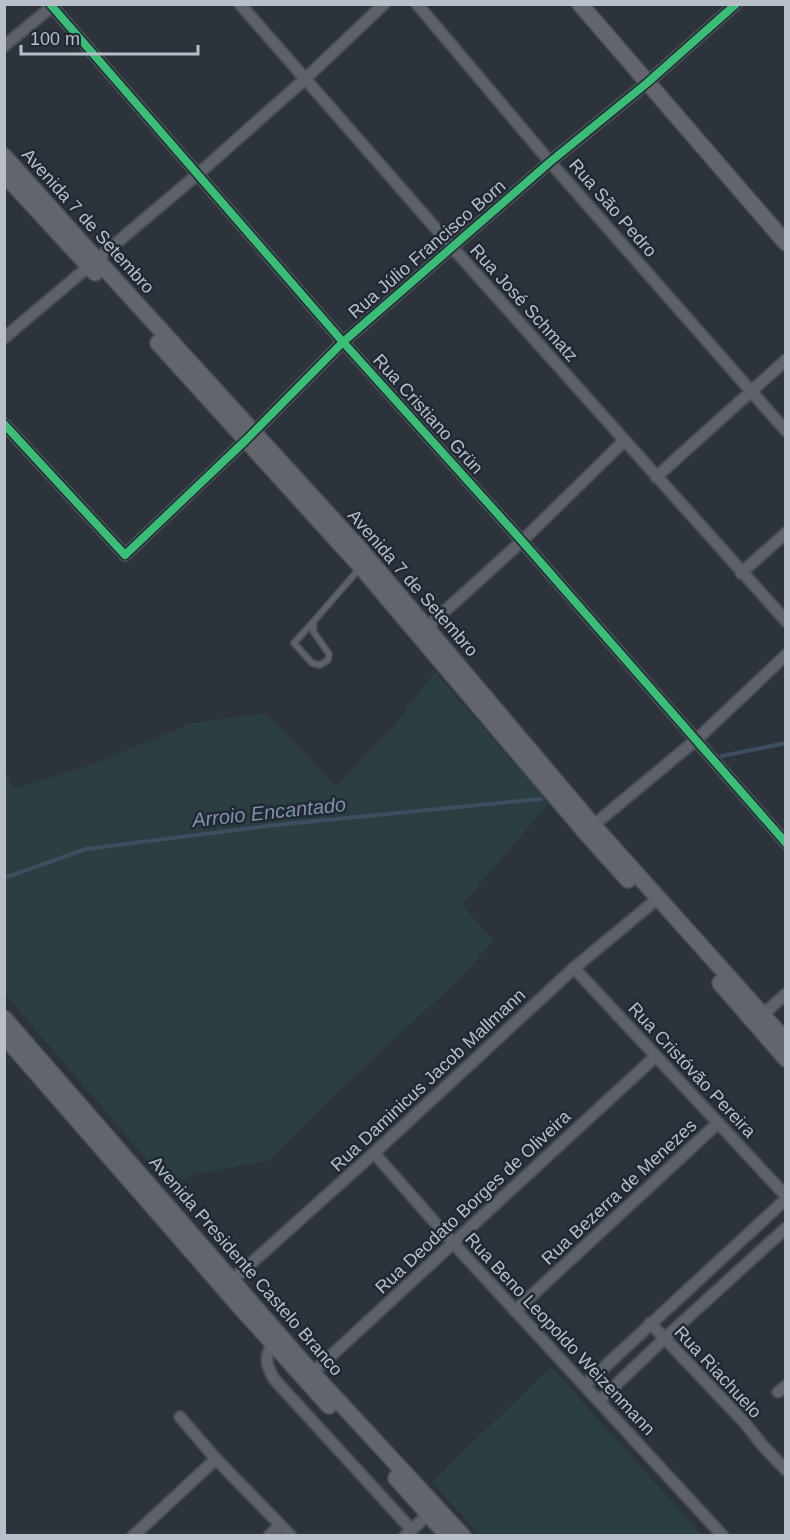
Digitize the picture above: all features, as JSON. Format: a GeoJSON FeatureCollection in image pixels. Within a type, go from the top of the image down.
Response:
{"type":"FeatureCollection","features":[{"type":"Feature","properties":{"kind":"main road"},"geometry":{"type":"LineString","coordinates":[[580,4],[786,243]]}},
{"type":"Feature","properties":{"kind":"main road","name":"Avenida 7 de Setembro"},"geometry":{"type":"LineString","coordinates":[[6,164],[93,264],[365,563],[589,828],[758,1018],[786,1059]]}},
{"type":"Feature","properties":{"kind":"main road","name":"Avenida Presidente Castelo Branco"},"geometry":{"type":"LineString","coordinates":[[4,1018],[227,1285]]}},
{"type":"Feature","properties":{"kind":"main road","name":"Avenida 7 de Setembro"},"geometry":{"type":"LineString","coordinates":[[758,1018],[786,1041]]}},
{"type":"Feature","properties":{"kind":"main road","name":"Avenida Presidente Castelo Branco"},"geometry":{"type":"LineString","coordinates":[[4,1036],[308,1377],[377,1444],[433,1510],[463,1536]]}},
{"type":"Feature","properties":{"kind":"main road","name":"Avenida Presidente Castelo Branco"},"geometry":{"type":"LineString","coordinates":[[433,1510],[448,1536]]}},
{"type":"Feature","properties":{"kind":"street","name":"Rua José Schmatz"},"geometry":{"type":"LineString","coordinates":[[240,4],[452,247],[786,621]]}},
{"type":"Feature","properties":{"kind":"street"},"geometry":{"type":"LineString","coordinates":[[4,338],[198,174],[305,79],[384,4]]}},
{"type":"Feature","properties":{"kind":"street","name":"Rua São Pedro"},"geometry":{"type":"LineString","coordinates":[[417,4],[550,162],[786,431]]}},
{"type":"Feature","properties":{"kind":"street","name":"Rua Júlio Francisco Born"},"geometry":{"type":"LineString","coordinates":[[4,424],[125,555],[343,342],[736,4]]}},
{"type":"Feature","properties":{"kind":"street"},"geometry":{"type":"LineString","coordinates":[[4,46],[52,5]]}},
{"type":"Feature","properties":{"kind":"street","name":"Rua Cristiano Grün"},"geometry":{"type":"LineString","coordinates":[[52,5],[343,342],[522,541],[786,843]]}},
{"type":"Feature","properties":{"kind":"street"},"geometry":{"type":"LineString","coordinates":[[656,477],[786,360]]}},
{"type":"Feature","properties":{"kind":"street"},"geometry":{"type":"LineString","coordinates":[[422,631],[522,541],[624,441]]}},
{"type":"Feature","properties":{"kind":"street"},"geometry":{"type":"LineString","coordinates":[[741,573],[786,533]]}},
{"type":"Feature","properties":{"kind":"street"},"geometry":{"type":"LineString","coordinates":[[589,828],[696,740],[786,655]]}},
{"type":"Feature","properties":{"kind":"street","name":"Rua Daminicus Jacob Mallmann"},"geometry":{"type":"LineString","coordinates":[[227,1285],[574,968],[654,901]]}},
{"type":"Feature","properties":{"kind":"street","name":"Rua Cristóvão Pereira"},"geometry":{"type":"LineString","coordinates":[[574,968],[786,1197]]}},
{"type":"Feature","properties":{"kind":"street"},"geometry":{"type":"LineString","coordinates":[[758,1018],[786,994]]}},
{"type":"Feature","properties":{"kind":"street","name":"Rua Deodato Borges de Oliveira"},"geometry":{"type":"LineString","coordinates":[[308,1377],[656,1056]]}},
{"type":"Feature","properties":{"kind":"street","name":"Rua Bezerra de Menezes"},"geometry":{"type":"LineString","coordinates":[[515,1311],[718,1123]]}},
{"type":"Feature","properties":{"kind":"street","name":"Rua Beno Leopoldo Weizenmann"},"geometry":{"type":"LineString","coordinates":[[374,1153],[453,1243],[723,1536]]}},
{"type":"Feature","properties":{"kind":"street"},"geometry":{"type":"LineString","coordinates":[[585,1384],[786,1197]]}},
{"type":"Feature","properties":{"kind":"street"},"geometry":{"type":"LineString","coordinates":[[599,1401],[664,1338],[786,1228]]}},
{"type":"Feature","properties":{"kind":"street","name":"Rua Riachuelo"},"geometry":{"type":"LineString","coordinates":[[650,1323],[786,1470]]}},
{"type":"Feature","properties":{"kind":"street"},"geometry":{"type":"LineString","coordinates":[[276,1340],[267,1357],[267,1366],[274,1379],[408,1532],[433,1510]]}},
{"type":"Feature","properties":{"kind":"street"},"geometry":{"type":"LineString","coordinates":[[180,1417],[216,1459],[291,1536]]}},
{"type":"Feature","properties":{"kind":"street"},"geometry":{"type":"LineString","coordinates":[[134,1536],[216,1459]]}},
{"type":"Feature","properties":{"kind":"street"},"geometry":{"type":"LineString","coordinates":[[269,1536],[280,1526]]}},
{"type":"Feature","properties":{"kind":"lane"},"geometry":{"type":"LineString","coordinates":[[314,621],[314,631],[329,654],[328,660],[320,665],[312,663],[294,643],[365,563]]}},
{"type":"Feature","properties":{"kind":"shaded area"},"geometry":{"type":"Polygon","coordinates":[[[435,672],[549,803],[462,905],[494,940],[458,981],[401,1032],[269,1161],[200,1173],[168,1184],[5,994],[5,769],[14,789],[90,765],[192,723],[266,713],[336,786],[393,727],[435,672]]]}},
{"type":"Feature","properties":{"kind":"shaded area"},"geometry":{"type":"Polygon","coordinates":[[[551,1367],[702,1535],[480,1535],[432,1482],[551,1367]]]}},
{"type":"Feature","properties":{"kind":"waterway"},"geometry":{"type":"LineString","coordinates":[[722,756],[786,743]]}},
{"type":"Feature","properties":{"kind":"waterway","name":"Arroio Encantado"},"geometry":{"type":"LineString","coordinates":[[4,878],[86,849],[275,825],[541,799]]}},
{"type":"Feature","properties":{"kind":"cycle path"},"geometry":{"type":"LineString","coordinates":[[50,4],[343,342],[522,541],[786,843]]}},
{"type":"Feature","properties":{"kind":"cycle path"},"geometry":{"type":"LineString","coordinates":[[4,424],[125,555],[246,440],[343,342],[550,162],[647,83],[736,4]]}}]}
